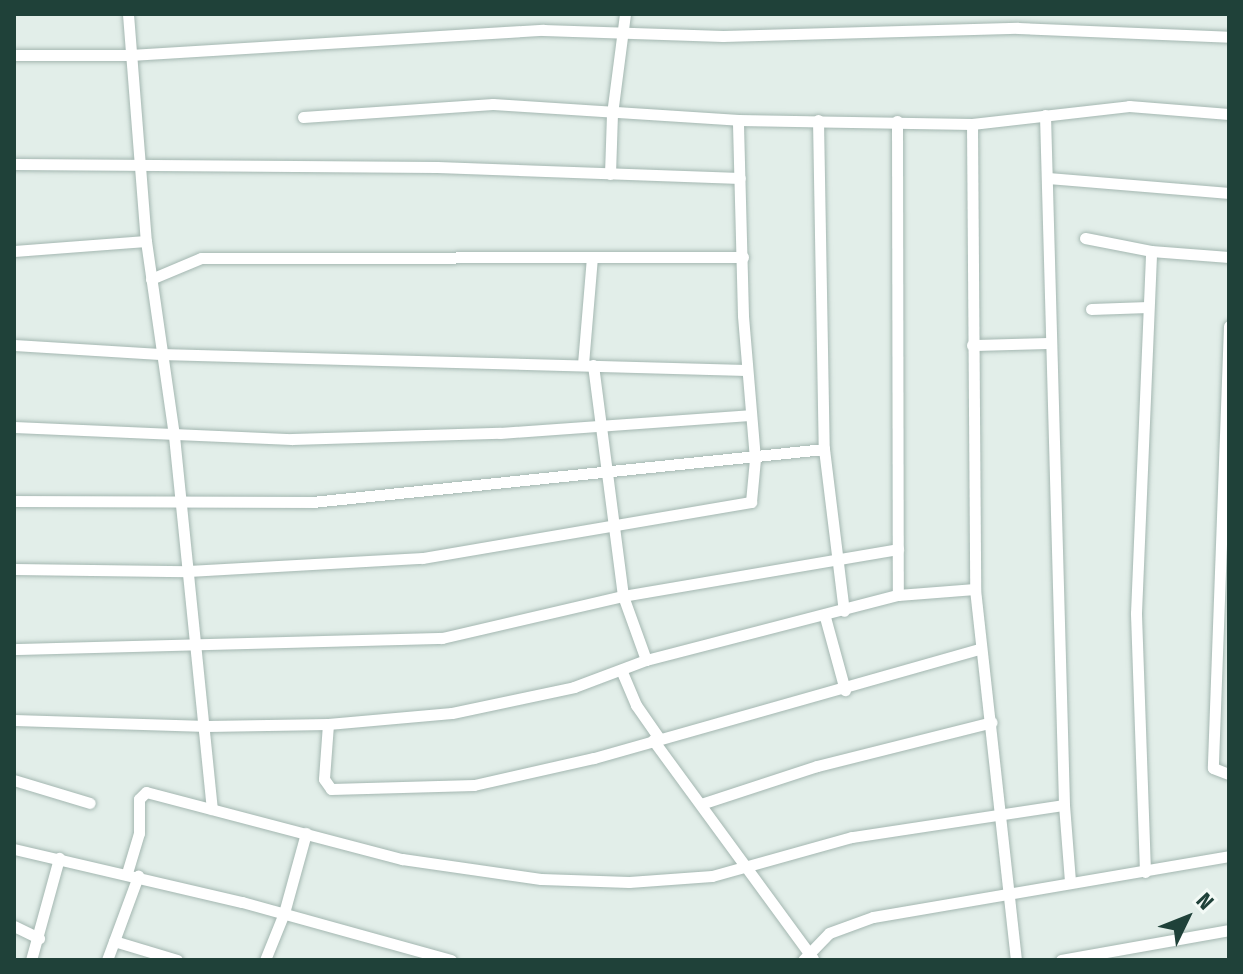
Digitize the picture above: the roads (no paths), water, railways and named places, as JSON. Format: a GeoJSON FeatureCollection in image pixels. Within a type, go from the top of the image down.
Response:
{"type":"FeatureCollection","features":[{"type":"Feature","properties":{"kind":"street"},"geometry":{"type":"LineString","coordinates":[[128,14],[143,166],[146,241],[174,436],[207,726],[212,809]]}},
{"type":"Feature","properties":{"kind":"street"},"geometry":{"type":"LineString","coordinates":[[610,174],[612,114],[625,14]]}},
{"type":"Feature","properties":{"kind":"street"},"geometry":{"type":"LineString","coordinates":[[1018,14],[1018,28]]}},
{"type":"Feature","properties":{"kind":"street"},"geometry":{"type":"LineString","coordinates":[[14,55],[130,55],[421,34],[723,36],[1018,28],[1229,37]]}},
{"type":"Feature","properties":{"kind":"street"},"geometry":{"type":"LineString","coordinates":[[622,50],[640,34]]}},
{"type":"Feature","properties":{"kind":"street"},"geometry":{"type":"LineString","coordinates":[[303,117],[458,104],[738,120],[972,124],[1129,106],[1229,114]]}},
{"type":"Feature","properties":{"kind":"street"},"geometry":{"type":"LineString","coordinates":[[1045,115],[1064,805],[1070,882]]}},
{"type":"Feature","properties":{"kind":"street"},"geometry":{"type":"LineString","coordinates":[[14,569],[188,571],[423,558],[612,522],[751,502],[755,459],[746,370],[738,120]]}},
{"type":"Feature","properties":{"kind":"street"},"geometry":{"type":"LineString","coordinates":[[818,120],[824,449],[844,611]]}},
{"type":"Feature","properties":{"kind":"street"},"geometry":{"type":"LineString","coordinates":[[897,121],[898,595]]}},
{"type":"Feature","properties":{"kind":"street"},"geometry":{"type":"LineString","coordinates":[[972,124],[975,589],[1016,960]]}},
{"type":"Feature","properties":{"kind":"street"},"geometry":{"type":"LineString","coordinates":[[14,164],[451,167],[740,178]]}},
{"type":"Feature","properties":{"kind":"street"},"geometry":{"type":"LineString","coordinates":[[1048,178],[1229,193]]}},
{"type":"Feature","properties":{"kind":"street"},"geometry":{"type":"LineString","coordinates":[[1085,238],[1151,251],[1229,257]]}},
{"type":"Feature","properties":{"kind":"street"},"geometry":{"type":"LineString","coordinates":[[14,251],[146,241]]}},
{"type":"Feature","properties":{"kind":"street"},"geometry":{"type":"LineString","coordinates":[[1145,872],[1136,613],[1151,251]]}},
{"type":"Feature","properties":{"kind":"street"},"geometry":{"type":"LineString","coordinates":[[592,257],[588,364],[623,596],[646,660]]}},
{"type":"Feature","properties":{"kind":"street"},"geometry":{"type":"LineString","coordinates":[[151,279],[201,258],[743,257]]}},
{"type":"Feature","properties":{"kind":"street"},"geometry":{"type":"LineString","coordinates":[[1091,309],[1148,307]]}},
{"type":"Feature","properties":{"kind":"street"},"geometry":{"type":"LineString","coordinates":[[1229,326],[1213,768],[1229,774]]}},
{"type":"Feature","properties":{"kind":"street"},"geometry":{"type":"LineString","coordinates":[[972,345],[1051,343]]}},
{"type":"Feature","properties":{"kind":"street"},"geometry":{"type":"LineString","coordinates":[[14,345],[160,354],[746,370]]}},
{"type":"Feature","properties":{"kind":"street"},"geometry":{"type":"LineString","coordinates":[[14,427],[174,436],[453,435],[749,415]]}},
{"type":"Feature","properties":{"kind":"street"},"geometry":{"type":"LineString","coordinates":[[14,501],[179,498],[312,502],[755,459],[824,449]]}},
{"type":"Feature","properties":{"kind":"street"},"geometry":{"type":"LineString","coordinates":[[14,649],[442,638],[623,596],[836,556],[898,549]]}},
{"type":"Feature","properties":{"kind":"street"},"geometry":{"type":"LineString","coordinates":[[14,720],[207,726],[328,724],[452,713],[622,672],[646,660],[825,617],[898,595],[975,589]]}},
{"type":"Feature","properties":{"kind":"street"},"geometry":{"type":"LineString","coordinates":[[825,617],[845,690]]}},
{"type":"Feature","properties":{"kind":"street"},"geometry":{"type":"LineString","coordinates":[[328,724],[324,779],[331,789],[474,785],[554,769],[845,690],[980,649]]}},
{"type":"Feature","properties":{"kind":"street"},"geometry":{"type":"LineString","coordinates":[[622,672],[636,705],[656,739],[747,865],[809,958],[823,938],[853,923],[1009,891],[1145,872],[1229,856]]}},
{"type":"Feature","properties":{"kind":"street"},"geometry":{"type":"LineString","coordinates":[[701,804],[817,766],[992,722]]}},
{"type":"Feature","properties":{"kind":"street"},"geometry":{"type":"LineString","coordinates":[[14,780],[90,803]]}},
{"type":"Feature","properties":{"kind":"street"},"geometry":{"type":"LineString","coordinates":[[107,960],[133,875],[142,794],[212,809],[402,859],[541,879],[629,882],[712,876],[852,837],[1002,818],[1064,805]]}},
{"type":"Feature","properties":{"kind":"street"},"geometry":{"type":"LineString","coordinates":[[265,960],[284,913],[306,833]]}},
{"type":"Feature","properties":{"kind":"street"},"geometry":{"type":"LineString","coordinates":[[14,849],[284,913],[451,960]]}},
{"type":"Feature","properties":{"kind":"street"},"geometry":{"type":"LineString","coordinates":[[31,960],[59,858]]}},
{"type":"Feature","properties":{"kind":"street"},"geometry":{"type":"LineString","coordinates":[[14,926],[39,938]]}},
{"type":"Feature","properties":{"kind":"street"},"geometry":{"type":"LineString","coordinates":[[1061,960],[1229,930]]}},
{"type":"Feature","properties":{"kind":"street"},"geometry":{"type":"LineString","coordinates":[[114,941],[177,960]]}}]}
